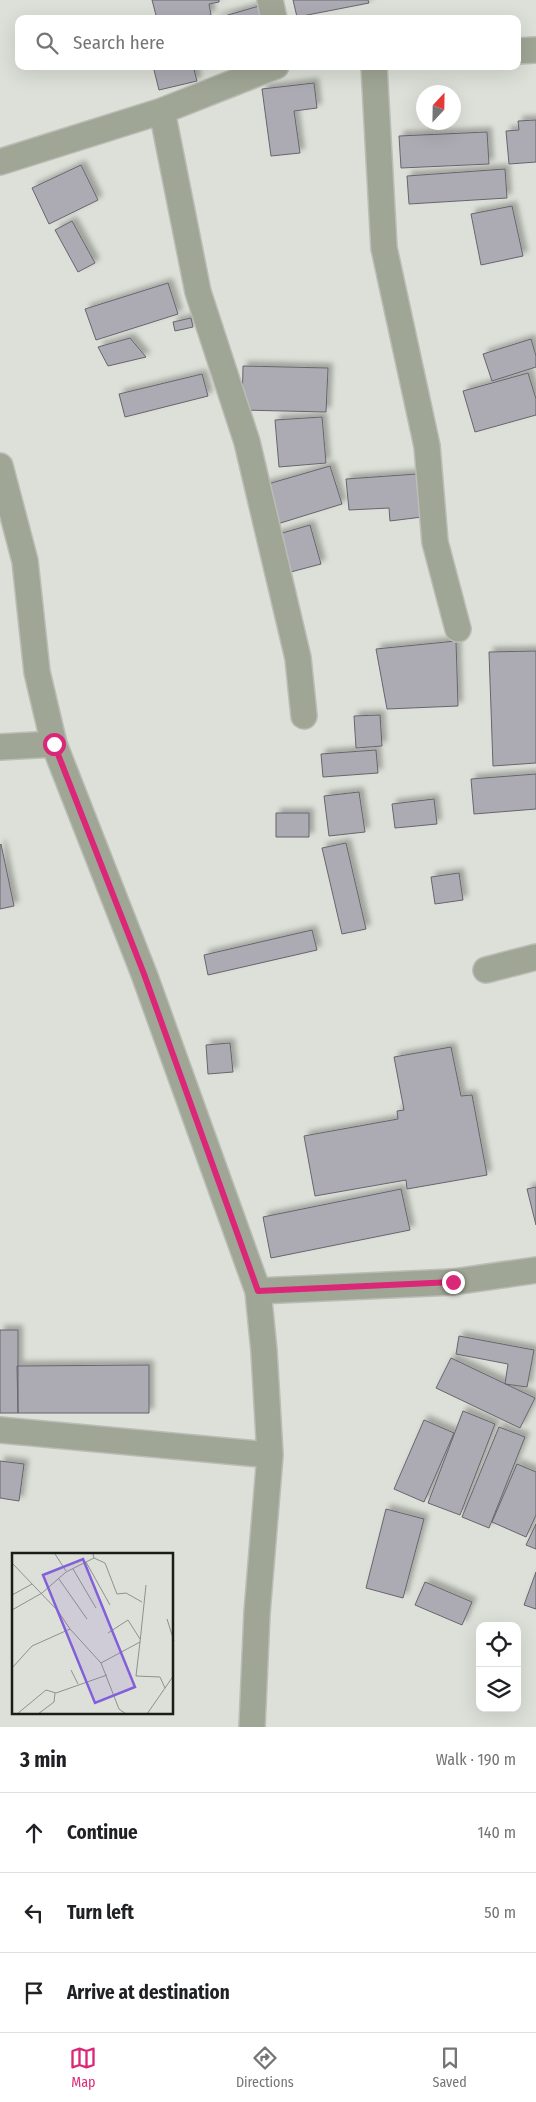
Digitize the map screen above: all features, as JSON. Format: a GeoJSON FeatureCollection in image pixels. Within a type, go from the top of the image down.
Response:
{"type":"FeatureCollection","features":[{"type":"Feature","properties":{"kind":"street"},"geometry":{"type":"LineString","coordinates":[[270,0],[273,15]]}},
{"type":"Feature","properties":{"kind":"street"},"geometry":{"type":"LineString","coordinates":[[521,51],[536,50]]}},
{"type":"Feature","properties":{"kind":"street"},"geometry":{"type":"LineString","coordinates":[[0,162],[162,111],[266,70]]}},
{"type":"Feature","properties":{"kind":"street"},"geometry":{"type":"LineString","coordinates":[[374,70],[384,248],[427,446],[435,542],[458,629]]}},
{"type":"Feature","properties":{"kind":"street"},"geometry":{"type":"LineString","coordinates":[[162,111],[198,292],[246,442],[298,658],[304,716]]}},
{"type":"Feature","properties":{"kind":"street"},"geometry":{"type":"LineString","coordinates":[[0,466],[24,561],[37,672],[54,744],[144,974],[258,1291],[264,1351],[270,1454],[257,1613],[252,1727]]}},
{"type":"Feature","properties":{"kind":"street"},"geometry":{"type":"LineString","coordinates":[[0,747],[54,744]]}},
{"type":"Feature","properties":{"kind":"street"},"geometry":{"type":"LineString","coordinates":[[486,970],[536,957]]}},
{"type":"Feature","properties":{"kind":"street"},"geometry":{"type":"LineString","coordinates":[[258,1291],[453,1282],[536,1270]]}},
{"type":"Feature","properties":{"kind":"street"},"geometry":{"type":"LineString","coordinates":[[0,1430],[270,1454]]}},
{"type":"Feature","properties":{"kind":"building"},"geometry":{"type":"Polygon","coordinates":[[[152,0],[219,0],[219,2],[209,4],[211,15],[156,15],[152,0]]]}},
{"type":"Feature","properties":{"kind":"building"},"geometry":{"type":"Polygon","coordinates":[[[293,0],[368,0],[369,3],[307,15],[297,15],[293,0]]]}},
{"type":"Feature","properties":{"kind":"building"},"geometry":{"type":"Polygon","coordinates":[[[259,6],[262,15],[228,15],[259,6]]]}},
{"type":"Feature","properties":{"kind":"building"},"geometry":{"type":"Polygon","coordinates":[[[154,70],[194,70],[197,81],[159,90],[154,70]]]}},
{"type":"Feature","properties":{"kind":"building"},"geometry":{"type":"Polygon","coordinates":[[[314,83],[317,108],[294,111],[300,153],[271,156],[262,89],[314,83]]]}},
{"type":"Feature","properties":{"kind":"building"},"geometry":{"type":"Polygon","coordinates":[[[536,120],[536,162],[509,164],[506,131],[519,130],[518,121],[536,120]]]}},
{"type":"Feature","properties":{"kind":"building"},"geometry":{"type":"Polygon","coordinates":[[[487,132],[489,164],[401,168],[399,136],[487,132]]]}},
{"type":"Feature","properties":{"kind":"building"},"geometry":{"type":"Polygon","coordinates":[[[81,165],[98,200],[49,224],[32,188],[81,165]]]}},
{"type":"Feature","properties":{"kind":"building"},"geometry":{"type":"Polygon","coordinates":[[[505,169],[507,198],[409,204],[407,176],[505,169]]]}},
{"type":"Feature","properties":{"kind":"building"},"geometry":{"type":"Polygon","coordinates":[[[512,206],[523,256],[481,265],[471,214],[512,206]]]}},
{"type":"Feature","properties":{"kind":"building"},"geometry":{"type":"Polygon","coordinates":[[[72,221],[95,263],[78,272],[55,230],[72,221]]]}},
{"type":"Feature","properties":{"kind":"building"},"geometry":{"type":"Polygon","coordinates":[[[168,283],[178,314],[96,340],[85,309],[168,283]]]}},
{"type":"Feature","properties":{"kind":"building"},"geometry":{"type":"Polygon","coordinates":[[[191,318],[193,327],[175,331],[173,322],[191,318]]]}},
{"type":"Feature","properties":{"kind":"building"},"geometry":{"type":"Polygon","coordinates":[[[130,338],[146,357],[108,366],[98,347],[130,338]]]}},
{"type":"Feature","properties":{"kind":"building"},"geometry":{"type":"Polygon","coordinates":[[[531,339],[536,356],[536,367],[492,381],[483,354],[531,339]]]}},
{"type":"Feature","properties":{"kind":"building"},"geometry":{"type":"Polygon","coordinates":[[[243,366],[328,368],[326,412],[242,410],[243,366]]]}},
{"type":"Feature","properties":{"kind":"building"},"geometry":{"type":"Polygon","coordinates":[[[528,373],[536,399],[536,415],[475,432],[463,391],[528,373]]]}},
{"type":"Feature","properties":{"kind":"building"},"geometry":{"type":"Polygon","coordinates":[[[202,374],[208,396],[125,417],[119,394],[202,374]]]}},
{"type":"Feature","properties":{"kind":"building"},"geometry":{"type":"Polygon","coordinates":[[[322,417],[326,463],[279,467],[275,420],[322,417]]]}},
{"type":"Feature","properties":{"kind":"building"},"geometry":{"type":"Polygon","coordinates":[[[330,466],[342,504],[274,525],[261,486],[330,466]]]}},
{"type":"Feature","properties":{"kind":"building"},"geometry":{"type":"Polygon","coordinates":[[[417,474],[422,517],[390,521],[389,508],[349,510],[346,479],[417,474]]]}},
{"type":"Feature","properties":{"kind":"building"},"geometry":{"type":"Polygon","coordinates":[[[310,525],[321,564],[283,574],[272,536],[310,525]]]}},
{"type":"Feature","properties":{"kind":"building"},"geometry":{"type":"Polygon","coordinates":[[[456,641],[458,706],[387,709],[376,649],[456,641]]]}},
{"type":"Feature","properties":{"kind":"building"},"geometry":{"type":"Polygon","coordinates":[[[536,651],[536,763],[493,766],[489,652],[536,651]]]}},
{"type":"Feature","properties":{"kind":"building"},"geometry":{"type":"Polygon","coordinates":[[[380,715],[382,746],[356,748],[354,716],[380,715]]]}},
{"type":"Feature","properties":{"kind":"building"},"geometry":{"type":"Polygon","coordinates":[[[376,750],[378,773],[323,777],[321,754],[376,750]]]}},
{"type":"Feature","properties":{"kind":"building"},"geometry":{"type":"Polygon","coordinates":[[[536,774],[536,809],[474,814],[471,779],[536,774]]]}},
{"type":"Feature","properties":{"kind":"building"},"geometry":{"type":"Polygon","coordinates":[[[359,792],[365,832],[329,836],[324,796],[359,792]]]}},
{"type":"Feature","properties":{"kind":"building"},"geometry":{"type":"Polygon","coordinates":[[[434,799],[437,824],[395,828],[392,804],[434,799]]]}},
{"type":"Feature","properties":{"kind":"building"},"geometry":{"type":"Polygon","coordinates":[[[276,813],[309,813],[309,837],[276,837],[276,813]]]}},
{"type":"Feature","properties":{"kind":"building"},"geometry":{"type":"Polygon","coordinates":[[[346,843],[366,929],[342,934],[322,848],[346,843]]]}},
{"type":"Feature","properties":{"kind":"building"},"geometry":{"type":"Polygon","coordinates":[[[0,845],[14,906],[0,909],[0,845]]]}},
{"type":"Feature","properties":{"kind":"building"},"geometry":{"type":"Polygon","coordinates":[[[459,873],[463,900],[435,904],[431,877],[459,873]]]}},
{"type":"Feature","properties":{"kind":"building"},"geometry":{"type":"Polygon","coordinates":[[[312,930],[317,950],[208,975],[204,955],[312,930]]]}},
{"type":"Feature","properties":{"kind":"building"},"geometry":{"type":"Polygon","coordinates":[[[230,1043],[233,1072],[208,1074],[206,1045],[230,1043]]]}},
{"type":"Feature","properties":{"kind":"building"},"geometry":{"type":"Polygon","coordinates":[[[451,1047],[461,1096],[472,1095],[487,1175],[407,1189],[406,1180],[315,1196],[304,1136],[398,1119],[397,1111],[404,1110],[394,1057],[451,1047]]]}},
{"type":"Feature","properties":{"kind":"building"},"geometry":{"type":"Polygon","coordinates":[[[536,1187],[536,1225],[527,1189],[536,1187]]]}},
{"type":"Feature","properties":{"kind":"building"},"geometry":{"type":"Polygon","coordinates":[[[401,1189],[410,1230],[271,1258],[263,1217],[401,1189]]]}},
{"type":"Feature","properties":{"kind":"building"},"geometry":{"type":"Polygon","coordinates":[[[0,1330],[18,1330],[18,1413],[0,1413],[0,1330]]]}},
{"type":"Feature","properties":{"kind":"building"},"geometry":{"type":"Polygon","coordinates":[[[459,1336],[534,1350],[527,1387],[505,1384],[508,1364],[456,1354],[459,1336]]]}},
{"type":"Feature","properties":{"kind":"building"},"geometry":{"type":"Polygon","coordinates":[[[451,1358],[535,1398],[520,1428],[436,1388],[451,1358]]]}},
{"type":"Feature","properties":{"kind":"building"},"geometry":{"type":"Polygon","coordinates":[[[149,1365],[149,1413],[18,1413],[17,1366],[149,1365]]]}},
{"type":"Feature","properties":{"kind":"building"},"geometry":{"type":"Polygon","coordinates":[[[463,1411],[495,1424],[460,1515],[428,1503],[463,1411]]]}},
{"type":"Feature","properties":{"kind":"building"},"geometry":{"type":"Polygon","coordinates":[[[424,1420],[454,1433],[424,1502],[394,1489],[424,1420]]]}},
{"type":"Feature","properties":{"kind":"building"},"geometry":{"type":"Polygon","coordinates":[[[499,1427],[525,1437],[489,1528],[462,1517],[499,1427]]]}},
{"type":"Feature","properties":{"kind":"building"},"geometry":{"type":"Polygon","coordinates":[[[0,1461],[24,1464],[19,1501],[0,1498],[0,1461]]]}},
{"type":"Feature","properties":{"kind":"building"},"geometry":{"type":"Polygon","coordinates":[[[517,1464],[536,1472],[536,1515],[526,1537],[492,1522],[517,1464]]]}},
{"type":"Feature","properties":{"kind":"building"},"geometry":{"type":"Polygon","coordinates":[[[386,1509],[424,1519],[403,1598],[366,1588],[386,1509]]]}},
{"type":"Feature","properties":{"kind":"building"},"geometry":{"type":"Polygon","coordinates":[[[536,1524],[536,1549],[526,1545],[536,1524]]]}},
{"type":"Feature","properties":{"kind":"building"},"geometry":{"type":"Polygon","coordinates":[[[536,1572],[536,1609],[524,1605],[536,1572]]]}},
{"type":"Feature","properties":{"kind":"building"},"geometry":{"type":"Polygon","coordinates":[[[425,1582],[472,1602],[462,1625],[415,1605],[425,1582]]]}},
{"type":"Feature","properties":{"kind":"route"},"geometry":{"type":"LineString","coordinates":[[54,744],[144,974],[258,1291],[453,1282]]}}]}
